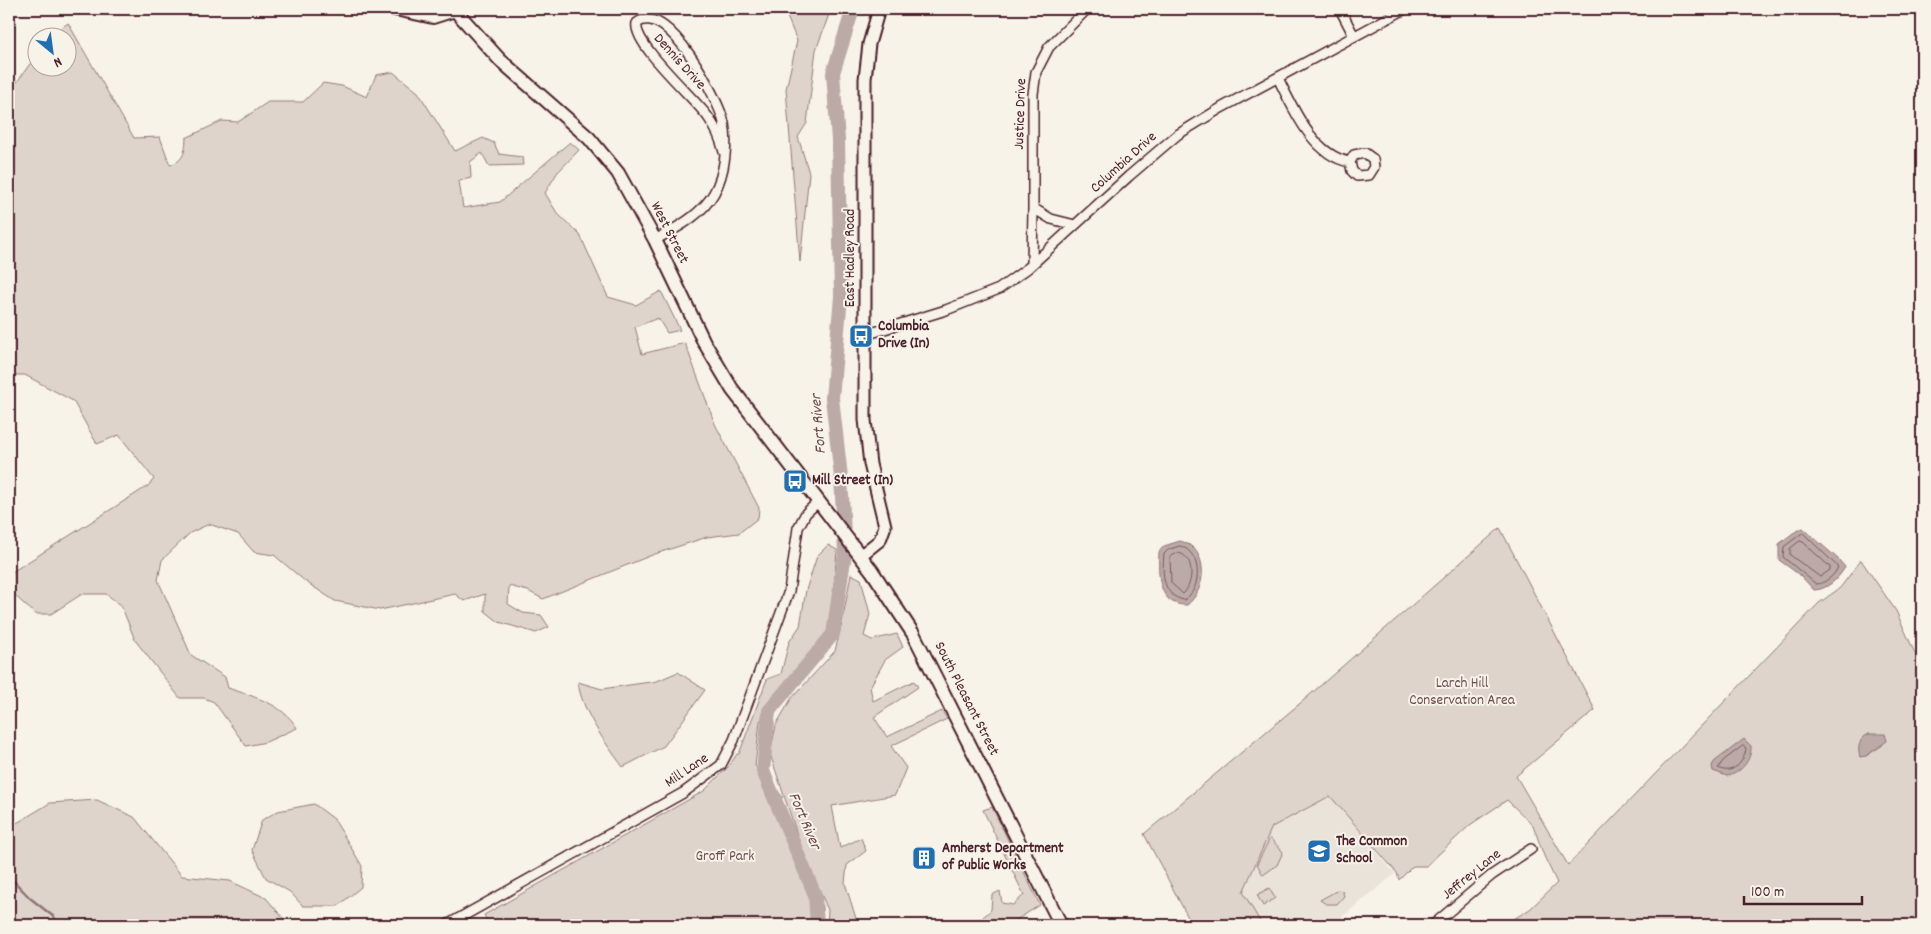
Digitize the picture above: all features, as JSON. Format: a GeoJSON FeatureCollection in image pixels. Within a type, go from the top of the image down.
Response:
{"type":"FeatureCollection","features":[{"type":"Feature","properties":{"kind":"main road"},"geometry":{"type":"LineString","coordinates":[[395,9],[433,17],[454,9]]}},
{"type":"Feature","properties":{"kind":"main road","name":"West Street"},"geometry":{"type":"LineString","coordinates":[[454,9],[495,54],[570,119],[596,145],[622,180],[655,240],[698,329],[719,367],[749,413],[818,502]]}},
{"type":"Feature","properties":{"kind":"main road","name":"South Pleasant Street"},"geometry":{"type":"LineString","coordinates":[[818,502],[892,600],[923,651],[1061,925]]}},
{"type":"Feature","properties":{"kind":"street","name":"East Hadley Road"},"geometry":{"type":"LineString","coordinates":[[857,552],[880,540],[886,526],[870,464],[865,431],[865,79],[869,44],[879,9]]}},
{"type":"Feature","properties":{"kind":"street","name":"Justice Drive"},"geometry":{"type":"LineString","coordinates":[[1032,264],[1033,94],[1036,72],[1048,47],[1087,9]]}},
{"type":"Feature","properties":{"kind":"street"},"geometry":{"type":"LineString","coordinates":[[1340,9],[1354,36]]}},
{"type":"Feature","properties":{"kind":"street","name":"Columbia Drive"},"geometry":{"type":"LineString","coordinates":[[865,335],[931,315],[992,293],[1011,282],[1177,134],[1405,9]]}},
{"type":"Feature","properties":{"kind":"street","name":"Dennis Drive"},"geometry":{"type":"LineString","coordinates":[[653,10],[638,22],[636,27],[638,36],[707,116],[717,132],[724,152]]}},
{"type":"Feature","properties":{"kind":"street","name":"Dennis Drive"},"geometry":{"type":"LineString","coordinates":[[655,240],[685,222],[706,204],[719,181],[724,152],[724,122],[714,94],[701,65],[676,24]]}},
{"type":"Feature","properties":{"kind":"street"},"geometry":{"type":"LineString","coordinates":[[1278,78],[1311,134],[1331,154],[1350,162]]}},
{"type":"Feature","properties":{"kind":"street"},"geometry":{"type":"LineString","coordinates":[[1033,208],[1051,219],[1075,225]]}},
{"type":"Feature","properties":{"kind":"street","name":"Mill Lane"},"geometry":{"type":"LineString","coordinates":[[447,925],[684,793],[721,765],[734,740],[789,591],[793,578],[798,528],[808,510],[818,502]]}},
{"type":"Feature","properties":{"kind":"street","name":"Jeffrey Lane"},"geometry":{"type":"LineString","coordinates":[[1433,925],[1492,875],[1531,849]]}},
{"type":"Feature","properties":{"kind":"shaded area","name":"The Common School"},"geometry":{"type":"Polygon","coordinates":[[[1331,796],[1395,874],[1332,925],[1262,925],[1243,892],[1272,827],[1331,796]]]}},
{"type":"Feature","properties":{"kind":"green space"},"geometry":{"type":"Polygon","coordinates":[[[784,9],[831,9],[816,50],[807,123],[798,137],[809,173],[800,262],[786,89],[797,41],[784,9]]]}},
{"type":"Feature","properties":{"kind":"green space"},"geometry":{"type":"Polygon","coordinates":[[[68,23],[71,28],[61,28],[68,23]]]}},
{"type":"Feature","properties":{"kind":"green space"},"geometry":{"type":"Polygon","coordinates":[[[78,40],[134,138],[160,137],[170,165],[178,161],[183,155],[186,138],[222,121],[238,122],[268,102],[303,102],[323,83],[342,86],[367,97],[376,75],[393,72],[418,92],[455,151],[483,138],[494,143],[499,154],[522,157],[523,165],[489,166],[482,153],[470,162],[471,178],[459,181],[463,208],[500,202],[570,142],[579,150],[557,173],[545,193],[557,213],[580,235],[608,297],[636,305],[661,291],[680,330],[667,333],[658,318],[635,327],[642,354],[685,343],[715,424],[759,508],[758,518],[739,533],[707,537],[652,555],[543,599],[528,591],[509,586],[508,604],[523,613],[541,615],[549,627],[536,633],[499,622],[485,611],[485,594],[464,601],[455,594],[380,610],[335,601],[306,582],[274,555],[254,552],[238,534],[209,524],[190,533],[162,560],[158,580],[191,655],[225,677],[228,688],[267,702],[284,712],[297,728],[266,742],[246,746],[214,702],[204,698],[180,698],[135,640],[121,605],[106,594],[82,594],[51,614],[35,614],[11,592],[12,572],[148,486],[154,479],[119,435],[97,444],[73,401],[25,375],[9,375],[9,89],[12,89],[28,67],[28,78],[78,78],[78,40]]]}},
{"type":"Feature","properties":{"kind":"green space","name":"Larch Hill Conservation Area"},"geometry":{"type":"Polygon","coordinates":[[[1500,528],[1595,710],[1516,776],[1568,865],[1819,603],[1840,588],[1861,560],[1896,611],[1922,669],[1922,925],[1504,925],[1530,909],[1557,883],[1544,856],[1533,825],[1507,800],[1470,825],[1426,866],[1413,866],[1399,880],[1397,873],[1330,796],[1272,827],[1243,892],[1262,925],[1192,925],[1144,834],[1304,700],[1500,528]],[[1869,734],[1866,756],[1883,745],[1874,735],[1869,734]]]}},
{"type":"Feature","properties":{"kind":"green space","name":"Groff Park"},"geometry":{"type":"Polygon","coordinates":[[[828,545],[837,550],[830,633],[760,721],[755,766],[783,797],[778,800],[817,894],[823,925],[489,925],[484,915],[704,791],[729,766],[737,754],[739,754],[767,679],[781,674],[789,642],[800,626],[806,590],[817,556],[828,545]]]}},
{"type":"Feature","properties":{"kind":"green space"},"geometry":{"type":"Polygon","coordinates":[[[851,574],[861,579],[870,614],[864,636],[872,640],[897,634],[903,647],[885,660],[870,687],[873,701],[914,681],[918,687],[874,717],[887,737],[942,711],[947,719],[891,746],[906,768],[895,795],[832,806],[840,848],[861,838],[866,851],[847,865],[845,883],[858,925],[827,925],[828,910],[803,852],[770,754],[776,725],[791,699],[835,651],[851,574]]]}},
{"type":"Feature","properties":{"kind":"green space"},"geometry":{"type":"Polygon","coordinates":[[[678,672],[705,690],[664,746],[623,767],[589,715],[580,693],[578,682],[602,689],[657,681],[678,672]]]}},
{"type":"Feature","properties":{"kind":"green space"},"geometry":{"type":"Polygon","coordinates":[[[97,800],[134,817],[182,876],[230,881],[266,898],[289,925],[9,925],[9,815],[17,823],[50,803],[97,800]]]}},
{"type":"Feature","properties":{"kind":"green space"},"geometry":{"type":"Polygon","coordinates":[[[314,804],[334,819],[362,866],[361,887],[338,906],[303,906],[290,892],[266,878],[252,850],[262,820],[278,811],[314,804]]]}},
{"type":"Feature","properties":{"kind":"green space"},"geometry":{"type":"Polygon","coordinates":[[[992,807],[1040,905],[1013,922],[1013,925],[974,925],[991,910],[992,895],[1000,891],[1002,903],[1013,905],[1024,895],[983,810],[992,807]]]}},
{"type":"Feature","properties":{"kind":"green space"},"geometry":{"type":"Polygon","coordinates":[[[1270,838],[1283,852],[1277,865],[1263,875],[1257,864],[1270,838]]]}},
{"type":"Feature","properties":{"kind":"green space"},"geometry":{"type":"Polygon","coordinates":[[[1269,888],[1275,898],[1263,906],[1257,895],[1269,888]]]}},
{"type":"Feature","properties":{"kind":"green space"},"geometry":{"type":"Polygon","coordinates":[[[1338,890],[1342,891],[1344,896],[1337,904],[1326,904],[1320,900],[1338,890]]]}},
{"type":"Feature","properties":{"kind":"water"},"geometry":{"type":"Polygon","coordinates":[[[1803,528],[1845,567],[1832,583],[1823,588],[1814,590],[1801,576],[1779,560],[1779,544],[1803,528]]]}},
{"type":"Feature","properties":{"kind":"water"},"geometry":{"type":"Polygon","coordinates":[[[1180,541],[1190,545],[1197,552],[1201,560],[1202,570],[1199,590],[1187,605],[1177,604],[1165,594],[1161,587],[1159,569],[1159,552],[1164,546],[1180,541]]]}},
{"type":"Feature","properties":{"kind":"water"},"geometry":{"type":"Polygon","coordinates":[[[1869,734],[1885,734],[1887,741],[1866,756],[1860,757],[1860,744],[1863,738],[1869,734]]]}},
{"type":"Feature","properties":{"kind":"water"},"geometry":{"type":"Polygon","coordinates":[[[1744,739],[1751,746],[1751,751],[1744,766],[1732,775],[1727,776],[1713,771],[1712,766],[1714,762],[1744,739]]]}},
{"type":"Feature","properties":{"kind":"waterway","name":"Fort River"},"geometry":{"type":"LineString","coordinates":[[817,925],[815,895],[763,771],[769,711],[833,634],[845,553],[841,477],[832,398],[841,296],[838,140],[833,73],[853,9]]}},
{"type":"Feature","properties":{"kind":"waterway"},"geometry":{"type":"LineString","coordinates":[[9,876],[30,898],[54,917],[58,925]]}},
{"type":"Feature","properties":{"kind":"place","name":"Columbia Drive (In)"},"geometry":{"type":"Point","coordinates":[861,336]}},
{"type":"Feature","properties":{"kind":"place","name":"Mill Street (In)"},"geometry":{"type":"Point","coordinates":[795,481]}},
{"type":"Feature","properties":{"kind":"place","name":"The Common School"},"geometry":{"type":"Point","coordinates":[1319,851]}},
{"type":"Feature","properties":{"kind":"place","name":"Amherst Department of Public Works"},"geometry":{"type":"Point","coordinates":[924,858]}}]}
